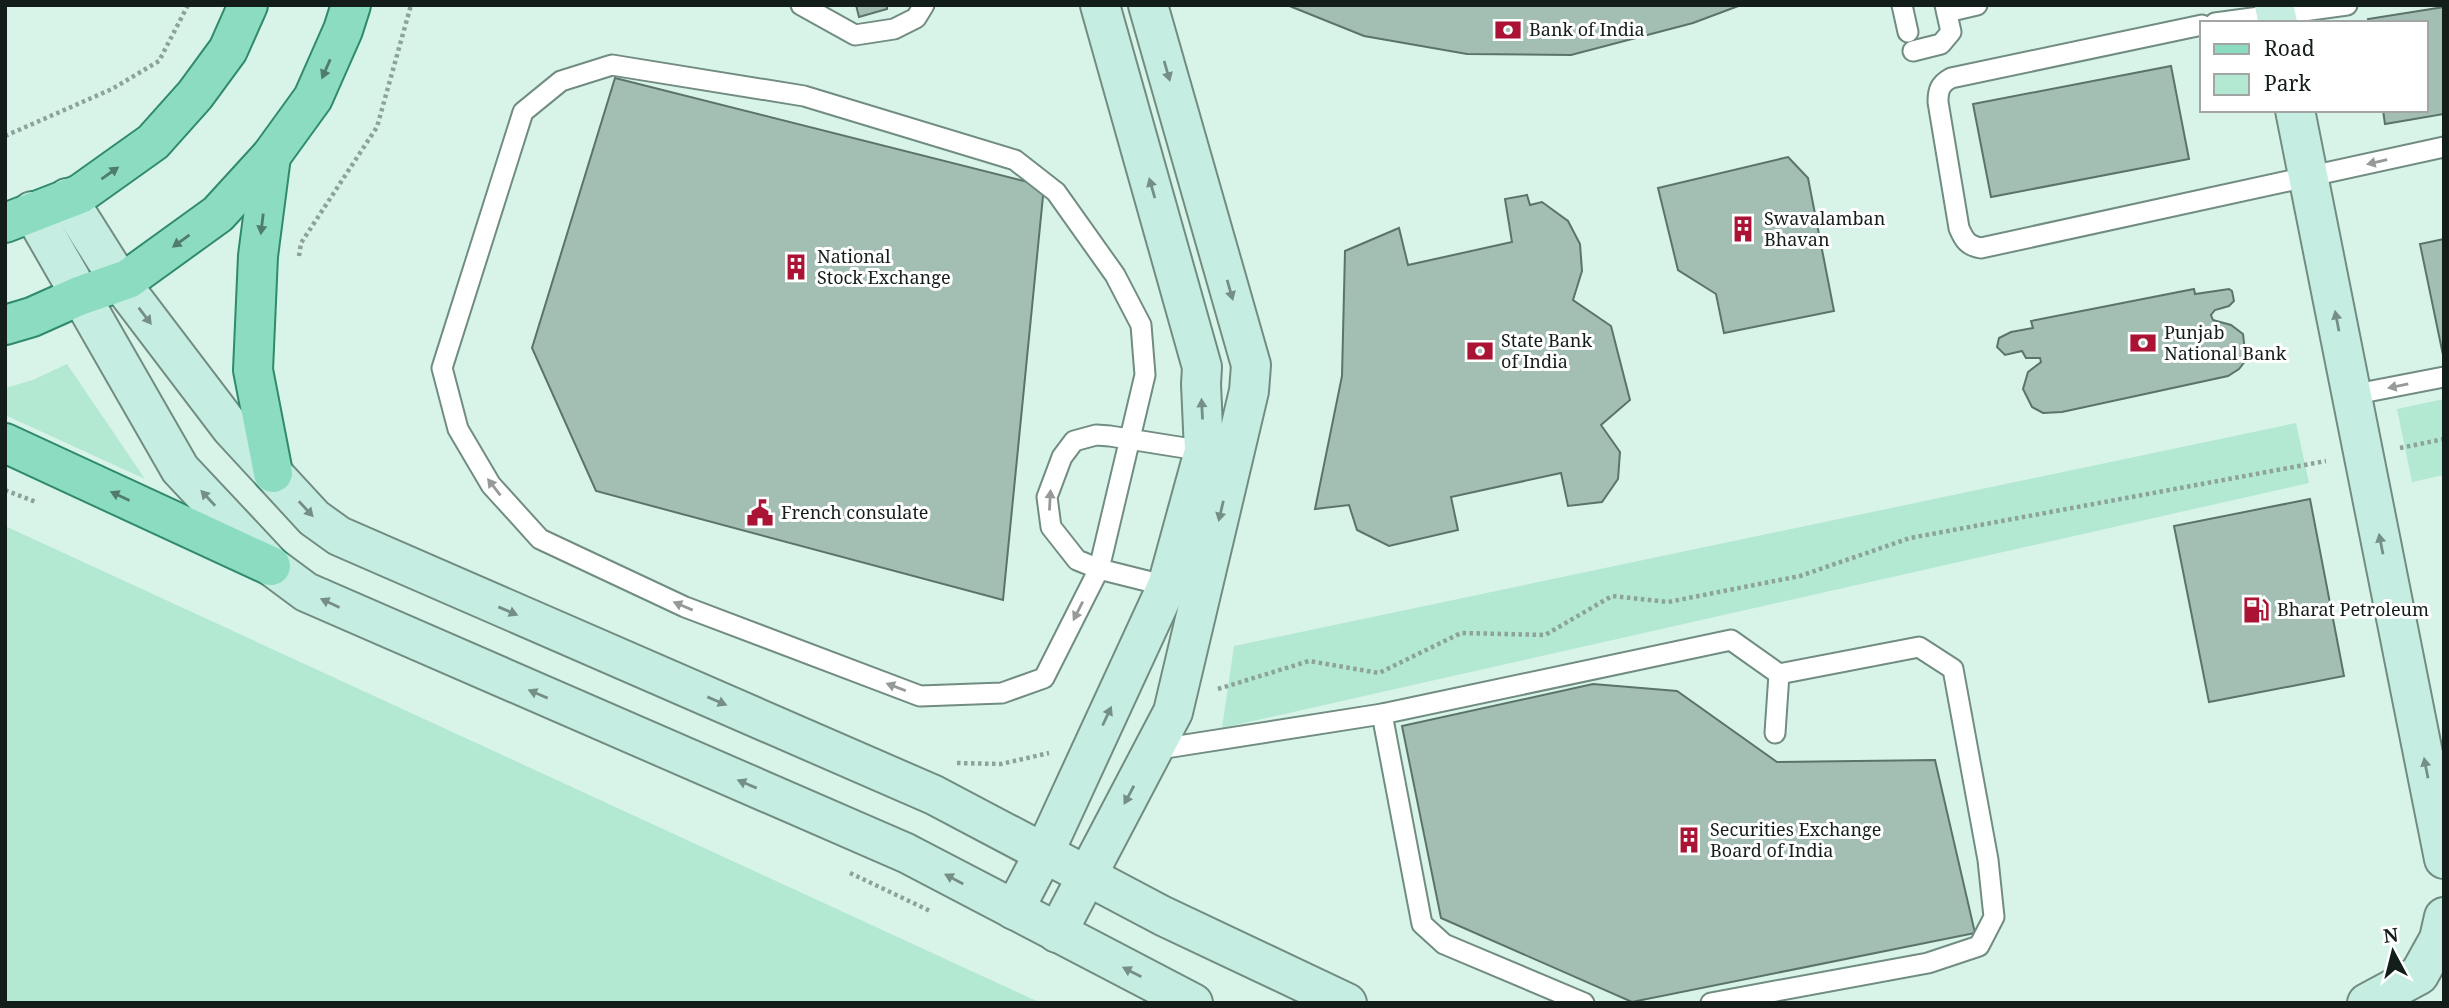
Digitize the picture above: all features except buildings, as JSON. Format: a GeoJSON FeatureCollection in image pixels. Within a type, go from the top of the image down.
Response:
{"type":"FeatureCollection","features":[{"type":"Feature","properties":{"kind":"main road"},"geometry":{"type":"LineString","coordinates":[[35,211],[80,194],[153,142],[195,95],[228,50],[248,5]]}},
{"type":"Feature","properties":{"kind":"main road"},"geometry":{"type":"LineString","coordinates":[[5,325],[33,317],[79,296],[120,282],[218,214],[271,156],[313,98],[351,5]]}},
{"type":"Feature","properties":{"kind":"main road"},"geometry":{"type":"LineString","coordinates":[[1014,910],[1044,853],[1167,586],[1204,451],[1202,366],[1100,5]]}},
{"type":"Feature","properties":{"kind":"main road"},"geometry":{"type":"LineString","coordinates":[[1057,933],[1173,712],[1249,391],[1251,365],[1148,5]]}},
{"type":"Feature","properties":{"kind":"main road"},"geometry":{"type":"LineString","coordinates":[[2295,112],[2444,859]]}},
{"type":"Feature","properties":{"kind":"main road"},"geometry":{"type":"LineString","coordinates":[[271,156],[258,256],[253,370],[273,473]]}},
{"type":"Feature","properties":{"kind":"main road"},"geometry":{"type":"LineString","coordinates":[[35,211],[120,282],[231,428],[314,518],[339,536],[934,795],[1163,916],[1347,1003]]}},
{"type":"Feature","properties":{"kind":"main road"},"geometry":{"type":"LineString","coordinates":[[35,211],[79,296],[180,468],[271,566],[306,592],[906,853],[1193,1003]]}},
{"type":"Feature","properties":{"kind":"main road"},"geometry":{"type":"LineString","coordinates":[[5,443],[271,566]]}},
{"type":"Feature","properties":{"kind":"main road"},"geometry":{"type":"LineString","coordinates":[[2367,1003],[2418,975],[2439,939],[2444,917]]}},
{"type":"Feature","properties":{"kind":"lane"},"geometry":{"type":"LineString","coordinates":[[801,5],[855,35],[894,29],[916,18],[924,5]]}},
{"type":"Feature","properties":{"kind":"lane"},"geometry":{"type":"LineString","coordinates":[[1902,5],[1908,32]]}},
{"type":"Feature","properties":{"kind":"lane"},"geometry":{"type":"LineString","coordinates":[[1913,51],[1941,44],[1951,32],[1946,8],[1977,5]]}},
{"type":"Feature","properties":{"kind":"lane"},"geometry":{"type":"LineString","coordinates":[[2229,21],[2347,5]]}},
{"type":"Feature","properties":{"kind":"lane"},"geometry":{"type":"LineString","coordinates":[[2200,25],[1951,78],[1942,83],[1938,90],[1938,102],[1959,228],[1964,240],[1971,246],[1981,248],[2444,147]]}},
{"type":"Feature","properties":{"kind":"lane"},"geometry":{"type":"LineString","coordinates":[[612,65],[804,96],[1015,160],[1056,192],[1115,275],[1141,325],[1145,375],[1099,569],[1044,678],[1002,693],[920,696],[685,607],[540,539],[491,485],[458,429],[442,368],[523,112],[561,81],[612,65]]}},
{"type":"Feature","properties":{"kind":"lane"},"geometry":{"type":"LineString","coordinates":[[2351,395],[2444,377]]}},
{"type":"Feature","properties":{"kind":"lane"},"geometry":{"type":"LineString","coordinates":[[1167,586],[1099,569],[1077,560],[1051,527],[1047,497],[1062,457],[1074,441],[1096,435],[1204,451]]}},
{"type":"Feature","properties":{"kind":"lane"},"geometry":{"type":"LineString","coordinates":[[1153,751],[1382,714],[1731,640],[1779,674],[1919,648],[1953,668],[1988,859],[1994,917],[1979,946],[1928,963],[1711,1003]]}},
{"type":"Feature","properties":{"kind":"lane"},"geometry":{"type":"LineString","coordinates":[[1775,733],[1779,674]]}},
{"type":"Feature","properties":{"kind":"lane"},"geometry":{"type":"LineString","coordinates":[[1382,714],[1422,924],[1444,944],[1584,1003]]}},
{"type":"Feature","properties":{"kind":"path"},"geometry":{"type":"LineString","coordinates":[[5,136],[112,89],[159,61],[188,5]]}},
{"type":"Feature","properties":{"kind":"path"},"geometry":{"type":"LineString","coordinates":[[297,267],[301,243],[377,127],[411,5]]}},
{"type":"Feature","properties":{"kind":"path"},"geometry":{"type":"LineString","coordinates":[[1173,712],[1208,692],[1309,661],[1379,673],[1461,633],[1545,635],[1612,596],[1668,602],[1800,576],[1910,538],[2444,439]]}},
{"type":"Feature","properties":{"kind":"path"},"geometry":{"type":"LineString","coordinates":[[952,763],[1001,764],[1058,751]]}},
{"type":"Feature","properties":{"kind":"green space"},"geometry":{"type":"Polygon","coordinates":[[[67,364],[145,479],[5,415],[5,388],[33,380],[67,364]]]}},
{"type":"Feature","properties":{"kind":"green space"},"geometry":{"type":"Polygon","coordinates":[[[2444,399],[2444,475],[2412,482],[2397,409],[2444,399]]]}},
{"type":"Feature","properties":{"kind":"green space"},"geometry":{"type":"Polygon","coordinates":[[[2296,423],[2309,483],[1222,728],[1234,646],[2296,423]]]}},
{"type":"Feature","properties":{"kind":"green space"},"geometry":{"type":"Polygon","coordinates":[[[5,526],[1041,1003],[5,1003],[5,526]]]}},
{"type":"Feature","properties":{"kind":"place","name":"Bank of India"},"geometry":{"type":"Point","coordinates":[1508,30]}},
{"type":"Feature","properties":{"kind":"place","name":"Swavalamban Bhavan"},"geometry":{"type":"Point","coordinates":[1743,229]}},
{"type":"Feature","properties":{"kind":"place","name":"National Stock Exchange"},"geometry":{"type":"Point","coordinates":[796,267]}},
{"type":"Feature","properties":{"kind":"place","name":"Punjab National Bank"},"geometry":{"type":"Point","coordinates":[2143,343]}},
{"type":"Feature","properties":{"kind":"place","name":"State Bank of India"},"geometry":{"type":"Point","coordinates":[1480,351]}},
{"type":"Feature","properties":{"kind":"place","name":"French consulate"},"geometry":{"type":"Point","coordinates":[760,513]}},
{"type":"Feature","properties":{"kind":"place","name":"Bharat Petroleum"},"geometry":{"type":"Point","coordinates":[2256,610]}},
{"type":"Feature","properties":{"kind":"place","name":"Securities Exchange Board of India"},"geometry":{"type":"Point","coordinates":[1689,840]}}]}
